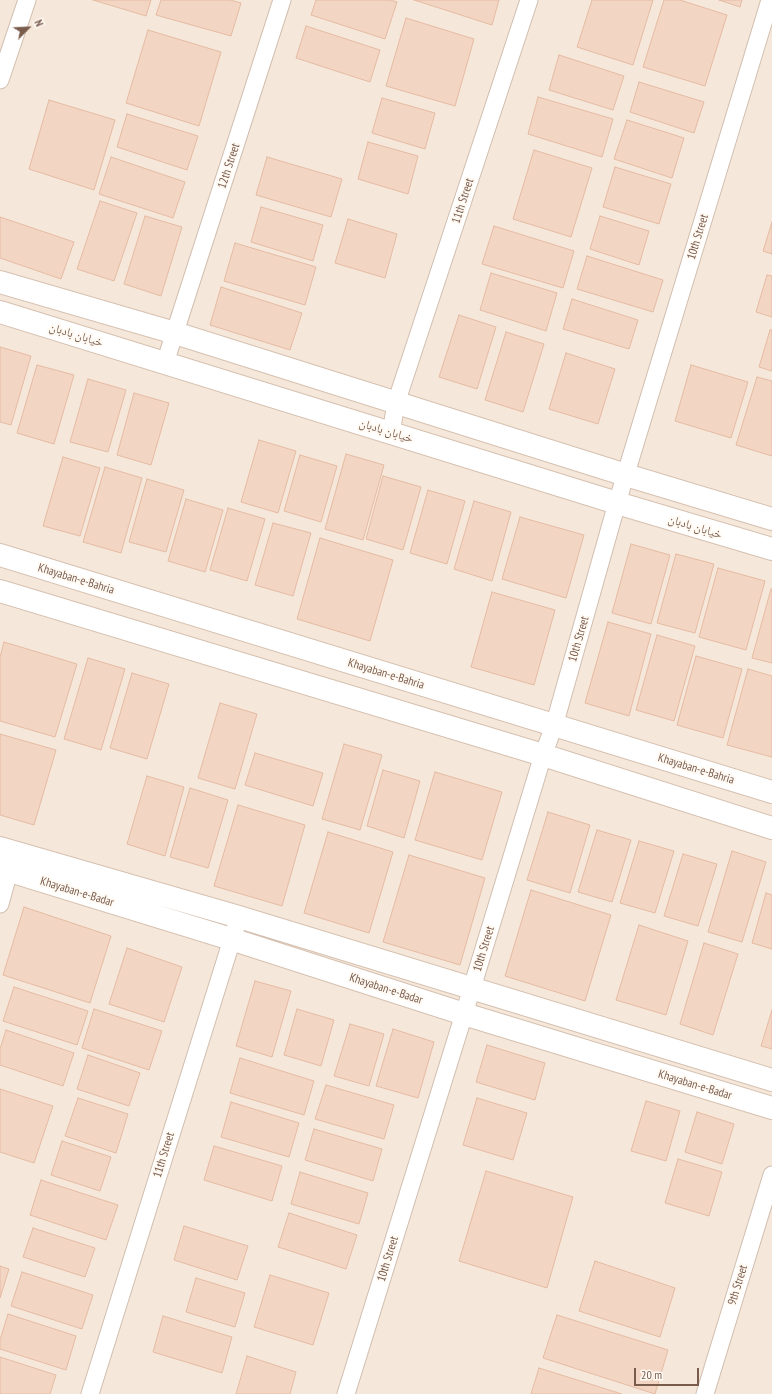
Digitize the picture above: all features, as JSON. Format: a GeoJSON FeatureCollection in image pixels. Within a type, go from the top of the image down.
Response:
{"type":"FeatureCollection","features":[{"type":"Feature","properties":{"kind":"main road"},"geometry":{"type":"LineString","coordinates":[[0,282],[175,333],[626,475],[772,519]]}},
{"type":"Feature","properties":{"kind":"main road","name":"خیابان بادبان"},"geometry":{"type":"LineString","coordinates":[[0,312],[772,550]]}},
{"type":"Feature","properties":{"kind":"main road","name":"Khayaban-e-Bahria"},"geometry":{"type":"LineString","coordinates":[[0,555],[772,792]]}},
{"type":"Feature","properties":{"kind":"main road"},"geometry":{"type":"LineString","coordinates":[[0,591],[543,755],[772,828]]}},
{"type":"Feature","properties":{"kind":"main road","name":"Khayaban-e-Badar"},"geometry":{"type":"LineString","coordinates":[[6,860],[239,917],[772,1080]]}},
{"type":"Feature","properties":{"kind":"main road","name":"Khayaban-e-Badar"},"geometry":{"type":"LineString","coordinates":[[6,860],[231,939],[464,1014],[772,1108]]}},
{"type":"Feature","properties":{"kind":"street"},"geometry":{"type":"LineString","coordinates":[[0,80],[27,0]]}},
{"type":"Feature","properties":{"kind":"street","name":"12th Street"},"geometry":{"type":"LineString","coordinates":[[165,363],[282,0]]}},
{"type":"Feature","properties":{"kind":"street","name":"11th Street"},"geometry":{"type":"LineString","coordinates":[[391,433],[396,403],[529,0]]}},
{"type":"Feature","properties":{"kind":"street","name":"10th Street"},"geometry":{"type":"LineString","coordinates":[[346,1394],[543,755],[554,726],[617,503],[770,0]]}},
{"type":"Feature","properties":{"kind":"street"},"geometry":{"type":"LineString","coordinates":[[0,904],[6,860]]}},
{"type":"Feature","properties":{"kind":"street","name":"11th Street"},"geometry":{"type":"LineString","coordinates":[[90,1394],[239,917]]}},
{"type":"Feature","properties":{"kind":"street","name":"9th Street"},"geometry":{"type":"LineString","coordinates":[[705,1394],[772,1175]]}},
{"type":"Feature","properties":{"kind":"shaded area"},"geometry":{"type":"Polygon","coordinates":[[[0,0],[772,0],[772,1394],[0,1394],[0,0]]]}},
{"type":"Feature","properties":{"kind":"building"},"geometry":{"type":"Polygon","coordinates":[[[93,0],[151,0],[146,16],[93,0]]]}},
{"type":"Feature","properties":{"kind":"building"},"geometry":{"type":"Polygon","coordinates":[[[161,0],[230,0],[241,3],[231,36],[156,15],[161,0]]]}},
{"type":"Feature","properties":{"kind":"building"},"geometry":{"type":"Polygon","coordinates":[[[316,0],[390,0],[397,2],[385,39],[311,15],[316,0]]]}},
{"type":"Feature","properties":{"kind":"building"},"geometry":{"type":"Polygon","coordinates":[[[414,0],[499,0],[492,25],[414,0]]]}},
{"type":"Feature","properties":{"kind":"building"},"geometry":{"type":"Polygon","coordinates":[[[592,0],[653,0],[633,65],[577,47],[592,0]]]}},
{"type":"Feature","properties":{"kind":"building"},"geometry":{"type":"Polygon","coordinates":[[[664,0],[680,0],[727,15],[705,86],[643,67],[664,0]]]}},
{"type":"Feature","properties":{"kind":"building"},"geometry":{"type":"Polygon","coordinates":[[[719,0],[742,0],[740,7],[719,0]]]}},
{"type":"Feature","properties":{"kind":"building"},"geometry":{"type":"Polygon","coordinates":[[[406,18],[474,39],[455,106],[386,86],[406,18]]]}},
{"type":"Feature","properties":{"kind":"building"},"geometry":{"type":"Polygon","coordinates":[[[306,26],[380,50],[370,82],[296,58],[306,26]]]}},
{"type":"Feature","properties":{"kind":"building"},"geometry":{"type":"Polygon","coordinates":[[[148,30],[221,52],[199,126],[126,103],[148,30]]]}},
{"type":"Feature","properties":{"kind":"building"},"geometry":{"type":"Polygon","coordinates":[[[559,55],[624,76],[613,110],[549,90],[559,55]]]}},
{"type":"Feature","properties":{"kind":"building"},"geometry":{"type":"Polygon","coordinates":[[[639,82],[704,102],[694,133],[630,112],[639,82]]]}},
{"type":"Feature","properties":{"kind":"building"},"geometry":{"type":"Polygon","coordinates":[[[538,97],[613,119],[602,157],[528,134],[538,97]]]}},
{"type":"Feature","properties":{"kind":"building"},"geometry":{"type":"Polygon","coordinates":[[[382,98],[435,113],[425,149],[372,133],[382,98]]]}},
{"type":"Feature","properties":{"kind":"building"},"geometry":{"type":"Polygon","coordinates":[[[49,100],[115,120],[94,190],[29,169],[49,100]]]}},
{"type":"Feature","properties":{"kind":"building"},"geometry":{"type":"Polygon","coordinates":[[[127,114],[198,136],[187,170],[117,147],[127,114]]]}},
{"type":"Feature","properties":{"kind":"building"},"geometry":{"type":"Polygon","coordinates":[[[627,120],[684,138],[672,178],[614,159],[627,120]]]}},
{"type":"Feature","properties":{"kind":"building"},"geometry":{"type":"Polygon","coordinates":[[[368,142],[418,156],[408,194],[358,179],[368,142]]]}},
{"type":"Feature","properties":{"kind":"building"},"geometry":{"type":"Polygon","coordinates":[[[534,150],[592,168],[571,237],[513,219],[534,150]]]}},
{"type":"Feature","properties":{"kind":"building"},"geometry":{"type":"Polygon","coordinates":[[[111,157],[185,182],[173,218],[99,194],[111,157]]]}},
{"type":"Feature","properties":{"kind":"building"},"geometry":{"type":"Polygon","coordinates":[[[267,157],[342,179],[331,217],[256,195],[267,157]]]}},
{"type":"Feature","properties":{"kind":"building"},"geometry":{"type":"Polygon","coordinates":[[[615,167],[671,184],[659,224],[603,207],[615,167]]]}},
{"type":"Feature","properties":{"kind":"building"},"geometry":{"type":"Polygon","coordinates":[[[100,201],[137,213],[114,281],[77,269],[100,201]]]}},
{"type":"Feature","properties":{"kind":"building"},"geometry":{"type":"Polygon","coordinates":[[[261,207],[323,225],[313,261],[251,242],[261,207]]]}},
{"type":"Feature","properties":{"kind":"building"},"geometry":{"type":"Polygon","coordinates":[[[145,216],[182,227],[161,296],[124,284],[145,216]]]}},
{"type":"Feature","properties":{"kind":"building"},"geometry":{"type":"Polygon","coordinates":[[[600,216],[649,231],[639,265],[590,249],[600,216]]]}},
{"type":"Feature","properties":{"kind":"building"},"geometry":{"type":"Polygon","coordinates":[[[0,217],[74,242],[61,279],[0,258],[0,217]]]}},
{"type":"Feature","properties":{"kind":"building"},"geometry":{"type":"Polygon","coordinates":[[[348,219],[397,234],[385,278],[335,263],[348,219]]]}},
{"type":"Feature","properties":{"kind":"building"},"geometry":{"type":"Polygon","coordinates":[[[772,222],[772,254],[763,251],[772,222]]]}},
{"type":"Feature","properties":{"kind":"building"},"geometry":{"type":"Polygon","coordinates":[[[494,226],[574,251],[563,288],[482,264],[494,226]]]}},
{"type":"Feature","properties":{"kind":"building"},"geometry":{"type":"Polygon","coordinates":[[[235,243],[316,267],[305,305],[224,281],[235,243]]]}},
{"type":"Feature","properties":{"kind":"building"},"geometry":{"type":"Polygon","coordinates":[[[587,256],[663,280],[653,312],[577,289],[587,256]]]}},
{"type":"Feature","properties":{"kind":"building"},"geometry":{"type":"Polygon","coordinates":[[[491,273],[557,293],[546,331],[480,310],[491,273]]]}},
{"type":"Feature","properties":{"kind":"building"},"geometry":{"type":"Polygon","coordinates":[[[767,275],[772,276],[772,317],[756,312],[767,275]]]}},
{"type":"Feature","properties":{"kind":"building"},"geometry":{"type":"Polygon","coordinates":[[[221,287],[302,313],[290,350],[210,325],[221,287]]]}},
{"type":"Feature","properties":{"kind":"building"},"geometry":{"type":"Polygon","coordinates":[[[572,299],[638,320],[629,349],[563,329],[572,299]]]}},
{"type":"Feature","properties":{"kind":"building"},"geometry":{"type":"Polygon","coordinates":[[[459,315],[496,327],[477,389],[439,377],[459,315]]]}},
{"type":"Feature","properties":{"kind":"building"},"geometry":{"type":"Polygon","coordinates":[[[770,330],[772,330],[772,371],[759,367],[770,330]]]}},
{"type":"Feature","properties":{"kind":"building"},"geometry":{"type":"Polygon","coordinates":[[[506,332],[544,344],[523,412],[485,400],[506,332]]]}},
{"type":"Feature","properties":{"kind":"building"},"geometry":{"type":"Polygon","coordinates":[[[0,347],[31,356],[11,425],[0,422],[0,347]]]}},
{"type":"Feature","properties":{"kind":"building"},"geometry":{"type":"Polygon","coordinates":[[[566,353],[615,369],[598,424],[549,409],[566,353]]]}},
{"type":"Feature","properties":{"kind":"building"},"geometry":{"type":"Polygon","coordinates":[[[37,365],[74,375],[54,444],[17,433],[37,365]]]}},
{"type":"Feature","properties":{"kind":"building"},"geometry":{"type":"Polygon","coordinates":[[[691,365],[748,382],[731,438],[675,421],[691,365]]]}},
{"type":"Feature","properties":{"kind":"building"},"geometry":{"type":"Polygon","coordinates":[[[757,377],[772,381],[772,456],[736,445],[757,377]]]}},
{"type":"Feature","properties":{"kind":"building"},"geometry":{"type":"Polygon","coordinates":[[[88,379],[126,390],[108,452],[70,442],[88,379]]]}},
{"type":"Feature","properties":{"kind":"building"},"geometry":{"type":"Polygon","coordinates":[[[134,393],[169,403],[151,465],[117,455],[134,393]]]}},
{"type":"Feature","properties":{"kind":"building"},"geometry":{"type":"Polygon","coordinates":[[[259,440],[296,451],[278,513],[241,502],[259,440]]]}},
{"type":"Feature","properties":{"kind":"building"},"geometry":{"type":"Polygon","coordinates":[[[346,454],[384,465],[363,540],[325,529],[346,454]]]}},
{"type":"Feature","properties":{"kind":"building"},"geometry":{"type":"Polygon","coordinates":[[[300,455],[337,466],[321,522],[284,511],[300,455]]]}},
{"type":"Feature","properties":{"kind":"building"},"geometry":{"type":"Polygon","coordinates":[[[63,457],[100,468],[80,536],[43,526],[63,457]]]}},
{"type":"Feature","properties":{"kind":"building"},"geometry":{"type":"Polygon","coordinates":[[[105,467],[142,478],[121,553],[83,542],[105,467]]]}},
{"type":"Feature","properties":{"kind":"building"},"geometry":{"type":"Polygon","coordinates":[[[383,476],[421,487],[403,550],[366,539],[383,476]]]}},
{"type":"Feature","properties":{"kind":"building"},"geometry":{"type":"Polygon","coordinates":[[[147,479],[184,490],[166,552],[129,542],[147,479]]]}},
{"type":"Feature","properties":{"kind":"building"},"geometry":{"type":"Polygon","coordinates":[[[428,490],[465,501],[447,564],[410,553],[428,490]]]}},
{"type":"Feature","properties":{"kind":"building"},"geometry":{"type":"Polygon","coordinates":[[[186,499],[223,510],[205,572],[168,561],[186,499]]]}},
{"type":"Feature","properties":{"kind":"building"},"geometry":{"type":"Polygon","coordinates":[[[474,501],[511,512],[492,581],[454,569],[474,501]]]}},
{"type":"Feature","properties":{"kind":"building"},"geometry":{"type":"Polygon","coordinates":[[[228,508],[265,519],[247,581],[210,570],[228,508]]]}},
{"type":"Feature","properties":{"kind":"building"},"geometry":{"type":"Polygon","coordinates":[[[520,517],[584,535],[566,598],[502,579],[520,517]]]}},
{"type":"Feature","properties":{"kind":"building"},"geometry":{"type":"Polygon","coordinates":[[[273,523],[311,533],[293,596],[255,585],[273,523]]]}},
{"type":"Feature","properties":{"kind":"building"},"geometry":{"type":"Polygon","coordinates":[[[320,538],[393,560],[370,641],[297,619],[320,538]]]}},
{"type":"Feature","properties":{"kind":"building"},"geometry":{"type":"Polygon","coordinates":[[[631,544],[670,555],[651,624],[612,613],[631,544]]]}},
{"type":"Feature","properties":{"kind":"building"},"geometry":{"type":"Polygon","coordinates":[[[676,554],[714,564],[695,633],[657,623],[676,554]]]}},
{"type":"Feature","properties":{"kind":"building"},"geometry":{"type":"Polygon","coordinates":[[[718,568],[765,581],[746,650],[699,637],[718,568]]]}},
{"type":"Feature","properties":{"kind":"building"},"geometry":{"type":"Polygon","coordinates":[[[772,589],[772,663],[752,658],[772,589]]]}},
{"type":"Feature","properties":{"kind":"building"},"geometry":{"type":"Polygon","coordinates":[[[492,592],[555,610],[534,685],[471,667],[492,592]]]}},
{"type":"Feature","properties":{"kind":"building"},"geometry":{"type":"Polygon","coordinates":[[[608,622],[651,634],[629,716],[585,703],[608,622]]]}},
{"type":"Feature","properties":{"kind":"building"},"geometry":{"type":"Polygon","coordinates":[[[657,635],[695,646],[674,721],[636,710],[657,635]]]}},
{"type":"Feature","properties":{"kind":"building"},"geometry":{"type":"Polygon","coordinates":[[[4,642],[77,664],[55,737],[0,721],[0,657],[4,642]]]}},
{"type":"Feature","properties":{"kind":"building"},"geometry":{"type":"Polygon","coordinates":[[[696,656],[742,669],[723,738],[677,725],[696,656]]]}},
{"type":"Feature","properties":{"kind":"building"},"geometry":{"type":"Polygon","coordinates":[[[88,658],[125,669],[101,750],[64,739],[88,658]]]}},
{"type":"Feature","properties":{"kind":"building"},"geometry":{"type":"Polygon","coordinates":[[[748,669],[772,676],[772,757],[727,745],[748,669]]]}},
{"type":"Feature","properties":{"kind":"building"},"geometry":{"type":"Polygon","coordinates":[[[132,673],[169,684],[147,759],[110,748],[132,673]]]}},
{"type":"Feature","properties":{"kind":"building"},"geometry":{"type":"Polygon","coordinates":[[[220,703],[257,714],[235,789],[198,778],[220,703]]]}},
{"type":"Feature","properties":{"kind":"building"},"geometry":{"type":"Polygon","coordinates":[[[0,734],[56,750],[34,825],[0,815],[0,734]]]}},
{"type":"Feature","properties":{"kind":"building"},"geometry":{"type":"Polygon","coordinates":[[[344,744],[382,755],[360,830],[322,819],[344,744]]]}},
{"type":"Feature","properties":{"kind":"building"},"geometry":{"type":"Polygon","coordinates":[[[255,753],[323,773],[313,806],[245,785],[255,753]]]}},
{"type":"Feature","properties":{"kind":"building"},"geometry":{"type":"Polygon","coordinates":[[[383,770],[420,781],[404,838],[367,826],[383,770]]]}},
{"type":"Feature","properties":{"kind":"building"},"geometry":{"type":"Polygon","coordinates":[[[435,772],[502,792],[482,860],[415,840],[435,772]]]}},
{"type":"Feature","properties":{"kind":"building"},"geometry":{"type":"Polygon","coordinates":[[[147,776],[184,787],[165,856],[127,844],[147,776]]]}},
{"type":"Feature","properties":{"kind":"building"},"geometry":{"type":"Polygon","coordinates":[[[190,788],[228,800],[208,868],[170,857],[190,788]]]}},
{"type":"Feature","properties":{"kind":"building"},"geometry":{"type":"Polygon","coordinates":[[[238,805],[305,825],[282,906],[214,886],[238,805]]]}},
{"type":"Feature","properties":{"kind":"building"},"geometry":{"type":"Polygon","coordinates":[[[548,812],[590,825],[570,893],[527,880],[548,812]]]}},
{"type":"Feature","properties":{"kind":"building"},"geometry":{"type":"Polygon","coordinates":[[[597,830],[631,840],[612,902],[578,892],[597,830]]]}},
{"type":"Feature","properties":{"kind":"building"},"geometry":{"type":"Polygon","coordinates":[[[328,832],[393,852],[369,933],[304,913],[328,832]]]}},
{"type":"Feature","properties":{"kind":"building"},"geometry":{"type":"Polygon","coordinates":[[[639,841],[674,851],[655,913],[620,903],[639,841]]]}},
{"type":"Feature","properties":{"kind":"building"},"geometry":{"type":"Polygon","coordinates":[[[732,851],[766,862],[742,942],[708,932],[732,851]]]}},
{"type":"Feature","properties":{"kind":"building"},"geometry":{"type":"Polygon","coordinates":[[[683,854],[717,864],[698,926],[664,916],[683,854]]]}},
{"type":"Feature","properties":{"kind":"building"},"geometry":{"type":"Polygon","coordinates":[[[409,855],[485,878],[460,965],[383,942],[409,855]]]}},
{"type":"Feature","properties":{"kind":"building"},"geometry":{"type":"Polygon","coordinates":[[[531,890],[611,915],[585,1001],[505,976],[531,890]]]}},
{"type":"Feature","properties":{"kind":"building"},"geometry":{"type":"Polygon","coordinates":[[[766,893],[772,895],[772,949],[752,943],[766,893]]]}},
{"type":"Feature","properties":{"kind":"building"},"geometry":{"type":"Polygon","coordinates":[[[24,907],[111,936],[90,1003],[3,975],[24,907]]]}},
{"type":"Feature","properties":{"kind":"building"},"geometry":{"type":"Polygon","coordinates":[[[639,925],[688,941],[666,1015],[616,1000],[639,925]]]}},
{"type":"Feature","properties":{"kind":"building"},"geometry":{"type":"Polygon","coordinates":[[[704,943],[738,954],[713,1035],[680,1024],[704,943]]]}},
{"type":"Feature","properties":{"kind":"building"},"geometry":{"type":"Polygon","coordinates":[[[127,948],[182,967],[164,1022],[109,1004],[127,948]]]}},
{"type":"Feature","properties":{"kind":"building"},"geometry":{"type":"Polygon","coordinates":[[[255,981],[291,991],[272,1057],[236,1046],[255,981]]]}},
{"type":"Feature","properties":{"kind":"building"},"geometry":{"type":"Polygon","coordinates":[[[14,987],[88,1011],[77,1045],[3,1021],[14,987]]]}},
{"type":"Feature","properties":{"kind":"building"},"geometry":{"type":"Polygon","coordinates":[[[94,1009],[162,1031],[149,1070],[82,1048],[94,1009]]]}},
{"type":"Feature","properties":{"kind":"building"},"geometry":{"type":"Polygon","coordinates":[[[297,1009],[334,1020],[321,1066],[284,1055],[297,1009]]]}},
{"type":"Feature","properties":{"kind":"building"},"geometry":{"type":"Polygon","coordinates":[[[772,1010],[772,1049],[761,1046],[772,1010]]]}},
{"type":"Feature","properties":{"kind":"building"},"geometry":{"type":"Polygon","coordinates":[[[350,1024],[384,1034],[369,1086],[334,1076],[350,1024]]]}},
{"type":"Feature","properties":{"kind":"building"},"geometry":{"type":"Polygon","coordinates":[[[393,1029],[434,1042],[418,1098],[376,1086],[393,1029]]]}},
{"type":"Feature","properties":{"kind":"building"},"geometry":{"type":"Polygon","coordinates":[[[6,1030],[74,1053],[63,1086],[0,1065],[0,1049],[6,1030]]]}},
{"type":"Feature","properties":{"kind":"building"},"geometry":{"type":"Polygon","coordinates":[[[487,1045],[545,1063],[535,1100],[476,1082],[487,1045]]]}},
{"type":"Feature","properties":{"kind":"building"},"geometry":{"type":"Polygon","coordinates":[[[88,1055],[140,1073],[129,1106],[77,1089],[88,1055]]]}},
{"type":"Feature","properties":{"kind":"building"},"geometry":{"type":"Polygon","coordinates":[[[240,1058],[314,1081],[304,1115],[230,1093],[240,1058]]]}},
{"type":"Feature","properties":{"kind":"building"},"geometry":{"type":"Polygon","coordinates":[[[326,1085],[394,1105],[384,1139],[315,1119],[326,1085]]]}},
{"type":"Feature","properties":{"kind":"building"},"geometry":{"type":"Polygon","coordinates":[[[0,1089],[53,1106],[34,1163],[0,1152],[0,1089]]]}},
{"type":"Feature","properties":{"kind":"building"},"geometry":{"type":"Polygon","coordinates":[[[78,1098],[128,1114],[116,1153],[65,1136],[78,1098]]]}},
{"type":"Feature","properties":{"kind":"building"},"geometry":{"type":"Polygon","coordinates":[[[477,1098],[527,1113],[513,1160],[463,1145],[477,1098]]]}},
{"type":"Feature","properties":{"kind":"building"},"geometry":{"type":"Polygon","coordinates":[[[646,1101],[680,1111],[666,1161],[631,1151],[646,1101]]]}},
{"type":"Feature","properties":{"kind":"building"},"geometry":{"type":"Polygon","coordinates":[[[231,1102],[299,1123],[289,1157],[221,1137],[231,1102]]]}},
{"type":"Feature","properties":{"kind":"building"},"geometry":{"type":"Polygon","coordinates":[[[697,1112],[734,1124],[722,1164],[685,1152],[697,1112]]]}},
{"type":"Feature","properties":{"kind":"building"},"geometry":{"type":"Polygon","coordinates":[[[314,1129],[382,1149],[373,1181],[305,1160],[314,1129]]]}},
{"type":"Feature","properties":{"kind":"building"},"geometry":{"type":"Polygon","coordinates":[[[62,1141],[111,1157],[100,1191],[51,1175],[62,1141]]]}},
{"type":"Feature","properties":{"kind":"building"},"geometry":{"type":"Polygon","coordinates":[[[214,1146],[282,1166],[272,1201],[204,1180],[214,1146]]]}},
{"type":"Feature","properties":{"kind":"building"},"geometry":{"type":"Polygon","coordinates":[[[678,1159],[722,1172],[709,1216],[665,1203],[678,1159]]]}},
{"type":"Feature","properties":{"kind":"building"},"geometry":{"type":"Polygon","coordinates":[[[486,1171],[573,1197],[547,1288],[459,1261],[486,1171]]]}},
{"type":"Feature","properties":{"kind":"building"},"geometry":{"type":"Polygon","coordinates":[[[300,1172],[368,1193],[359,1224],[291,1204],[300,1172]]]}},
{"type":"Feature","properties":{"kind":"building"},"geometry":{"type":"Polygon","coordinates":[[[41,1180],[118,1205],[106,1240],[30,1215],[41,1180]]]}},
{"type":"Feature","properties":{"kind":"building"},"geometry":{"type":"Polygon","coordinates":[[[289,1213],[357,1235],[346,1269],[278,1247],[289,1213]]]}},
{"type":"Feature","properties":{"kind":"building"},"geometry":{"type":"Polygon","coordinates":[[[184,1226],[248,1246],[237,1280],[174,1260],[184,1226]]]}},
{"type":"Feature","properties":{"kind":"building"},"geometry":{"type":"Polygon","coordinates":[[[33,1228],[95,1248],[85,1277],[23,1257],[33,1228]]]}},
{"type":"Feature","properties":{"kind":"building"},"geometry":{"type":"Polygon","coordinates":[[[595,1261],[675,1288],[660,1337],[579,1311],[595,1261]]]}},
{"type":"Feature","properties":{"kind":"building"},"geometry":{"type":"Polygon","coordinates":[[[0,1266],[9,1269],[0,1298],[0,1266]]]}},
{"type":"Feature","properties":{"kind":"building"},"geometry":{"type":"Polygon","coordinates":[[[22,1272],[93,1295],[82,1329],[11,1306],[22,1272]]]}},
{"type":"Feature","properties":{"kind":"building"},"geometry":{"type":"Polygon","coordinates":[[[270,1275],[329,1293],[313,1345],[254,1327],[270,1275]]]}},
{"type":"Feature","properties":{"kind":"building"},"geometry":{"type":"Polygon","coordinates":[[[196,1278],[245,1293],[235,1327],[186,1312],[196,1278]]]}},
{"type":"Feature","properties":{"kind":"building"},"geometry":{"type":"Polygon","coordinates":[[[8,1314],[76,1336],[66,1370],[0,1349],[0,1340],[8,1314]]]}},
{"type":"Feature","properties":{"kind":"building"},"geometry":{"type":"Polygon","coordinates":[[[557,1315],[668,1350],[655,1394],[543,1358],[557,1315]]]}},
{"type":"Feature","properties":{"kind":"building"},"geometry":{"type":"Polygon","coordinates":[[[163,1316],[232,1337],[222,1373],[153,1352],[163,1316]]]}},
{"type":"Feature","properties":{"kind":"building"},"geometry":{"type":"Polygon","coordinates":[[[247,1356],[296,1372],[290,1394],[236,1394],[247,1356]]]}},
{"type":"Feature","properties":{"kind":"building"},"geometry":{"type":"Polygon","coordinates":[[[0,1357],[56,1375],[50,1394],[0,1394],[0,1357]]]}},
{"type":"Feature","properties":{"kind":"building"},"geometry":{"type":"Polygon","coordinates":[[[539,1368],[622,1394],[531,1394],[539,1368]]]}}]}
